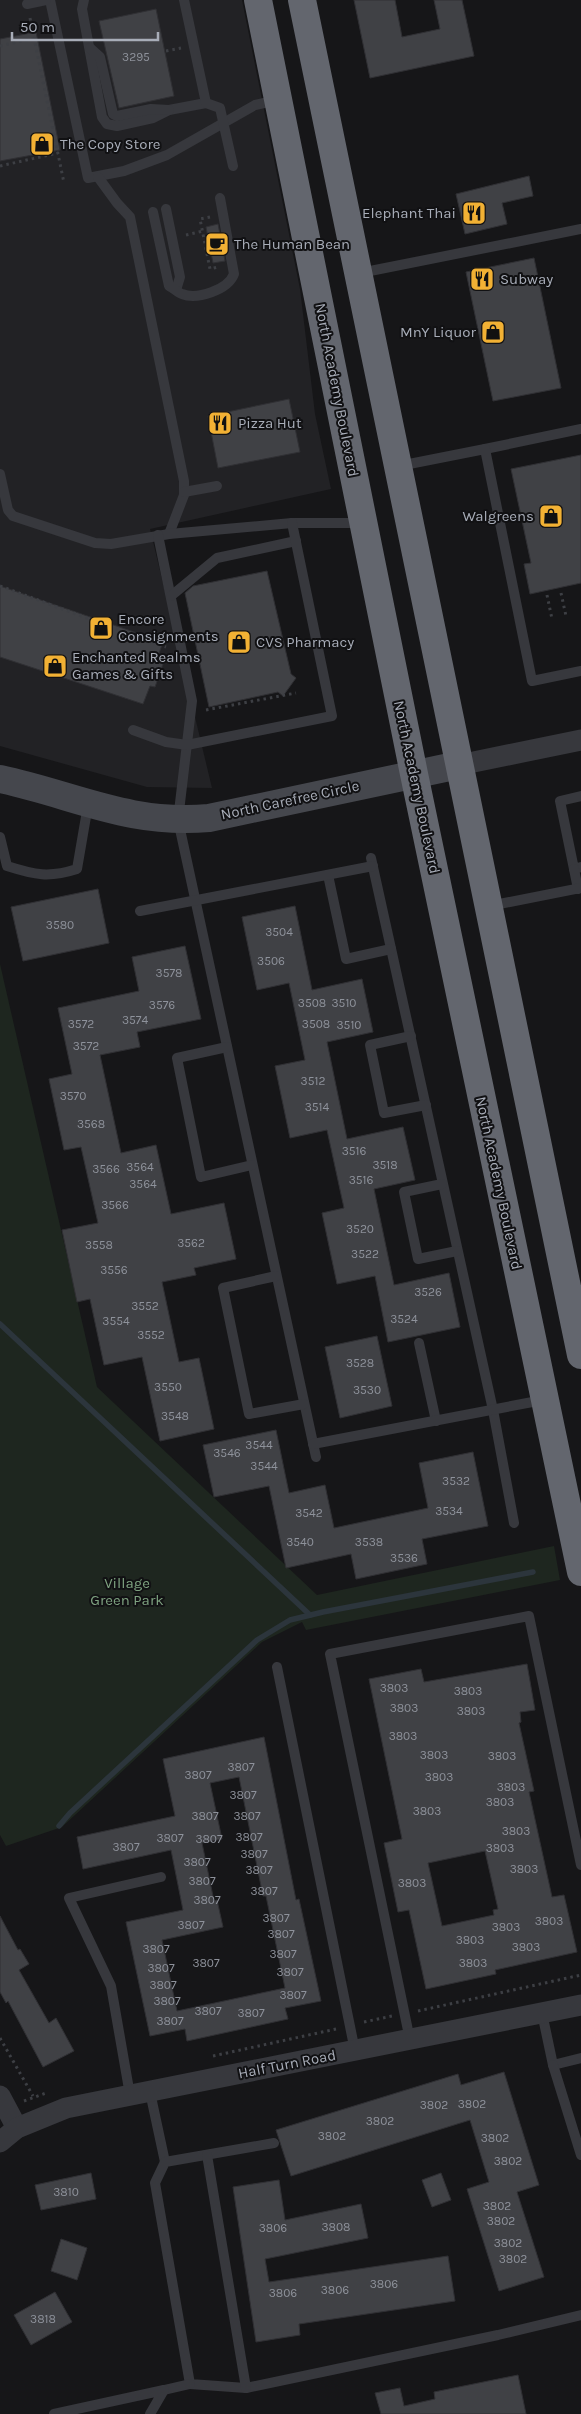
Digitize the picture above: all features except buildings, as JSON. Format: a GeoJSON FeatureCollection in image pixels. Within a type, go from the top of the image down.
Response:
{"type":"FeatureCollection","features":[{"type":"Feature","properties":{"kind":"highway","name":"North Academy Boulevard"},"geometry":{"type":"LineString","coordinates":[[258,0],[414,774],[581,1572]]}},
{"type":"Feature","properties":{"kind":"highway"},"geometry":{"type":"LineString","coordinates":[[302,0],[581,1355]]}},
{"type":"Feature","properties":{"kind":"main road","name":"North Carefree Circle"},"geometry":{"type":"LineString","coordinates":[[0,779],[140,816],[178,820],[209,818],[460,765]]}},
{"type":"Feature","properties":{"kind":"street","name":"North Carefree Circle"},"geometry":{"type":"LineString","coordinates":[[460,765],[581,740]]}},
{"type":"Feature","properties":{"kind":"street","name":"Half Turn Road"},"geometry":{"type":"LineString","coordinates":[[0,2142],[8,2111],[66,2108],[581,2006]]}},
{"type":"Feature","properties":{"kind":"lane"},"geometry":{"type":"LineString","coordinates":[[28,4],[46,0]]}},
{"type":"Feature","properties":{"kind":"lane"},"geometry":{"type":"LineString","coordinates":[[50,0],[88,178],[124,171],[167,155],[256,105],[279,100]]}},
{"type":"Feature","properties":{"kind":"lane"},"geometry":{"type":"LineString","coordinates":[[84,0],[82,9],[102,117],[107,124],[117,126],[153,118],[169,110],[206,103],[220,108],[233,166]]}},
{"type":"Feature","properties":{"kind":"lane"},"geometry":{"type":"LineString","coordinates":[[184,0],[206,103]]}},
{"type":"Feature","properties":{"kind":"lane"},"geometry":{"type":"LineString","coordinates":[[98,177],[130,216],[175,430],[184,481],[184,492],[169,534]]}},
{"type":"Feature","properties":{"kind":"lane"},"geometry":{"type":"LineString","coordinates":[[153,212],[169,286],[181,294],[189,296],[220,290],[232,280],[233,264],[220,198]]}},
{"type":"Feature","properties":{"kind":"lane"},"geometry":{"type":"LineString","coordinates":[[166,209],[180,277],[176,290]]}},
{"type":"Feature","properties":{"kind":"lane"},"geometry":{"type":"LineString","coordinates":[[359,274],[581,228]]}},
{"type":"Feature","properties":{"kind":"lane"},"geometry":{"type":"LineString","coordinates":[[398,467],[581,429]]}},
{"type":"Feature","properties":{"kind":"lane"},"geometry":{"type":"LineString","coordinates":[[485,449],[532,681],[581,671]]}},
{"type":"Feature","properties":{"kind":"lane"},"geometry":{"type":"LineString","coordinates":[[0,474],[8,510],[13,516],[95,543],[111,544],[158,535],[292,523],[364,523]]}},
{"type":"Feature","properties":{"kind":"lane"},"geometry":{"type":"LineString","coordinates":[[184,492],[217,486]]}},
{"type":"Feature","properties":{"kind":"lane"},"geometry":{"type":"LineString","coordinates":[[132,730],[166,742],[187,745],[332,716],[292,523]]}},
{"type":"Feature","properties":{"kind":"lane"},"geometry":{"type":"LineString","coordinates":[[158,535],[190,687],[190,713],[178,820],[316,1457]]}},
{"type":"Feature","properties":{"kind":"lane"},"geometry":{"type":"LineString","coordinates":[[171,596],[217,558],[296,541]]}},
{"type":"Feature","properties":{"kind":"lane"},"geometry":{"type":"LineString","coordinates":[[488,906],[579,889],[577,868],[560,801],[581,796]]}},
{"type":"Feature","properties":{"kind":"lane"},"geometry":{"type":"LineString","coordinates":[[0,837],[7,866],[26,872],[56,876],[77,869],[89,804]]}},
{"type":"Feature","properties":{"kind":"lane"},"geometry":{"type":"LineString","coordinates":[[140,912],[328,875],[372,862],[493,1410],[514,1523]]}},
{"type":"Feature","properties":{"kind":"lane"},"geometry":{"type":"LineString","coordinates":[[328,875],[346,958],[392,950]]}},
{"type":"Feature","properties":{"kind":"lane"},"geometry":{"type":"LineString","coordinates":[[411,1036],[370,1045],[384,1113],[426,1105]]}},
{"type":"Feature","properties":{"kind":"lane"},"geometry":{"type":"LineString","coordinates":[[227,1048],[177,1058],[201,1177],[252,1165]]}},
{"type":"Feature","properties":{"kind":"lane"},"geometry":{"type":"LineString","coordinates":[[442,1184],[404,1192],[418,1259],[457,1251]]}},
{"type":"Feature","properties":{"kind":"lane"},"geometry":{"type":"LineString","coordinates":[[276,1276],[223,1288],[249,1414],[304,1404]]}},
{"type":"Feature","properties":{"kind":"lane"},"geometry":{"type":"LineString","coordinates":[[419,1344],[436,1421]]}},
{"type":"Feature","properties":{"kind":"lane"},"geometry":{"type":"LineString","coordinates":[[314,1444],[544,1400]]}},
{"type":"Feature","properties":{"kind":"lane"},"geometry":{"type":"LineString","coordinates":[[410,2040],[330,1654],[529,1616],[581,1865]]}},
{"type":"Feature","properties":{"kind":"lane"},"geometry":{"type":"LineString","coordinates":[[277,1667],[355,2051]]}},
{"type":"Feature","properties":{"kind":"lane"},"geometry":{"type":"LineString","coordinates":[[161,1877],[69,1898],[111,1986],[140,2094],[165,2162],[155,2183],[190,2384]]}},
{"type":"Feature","properties":{"kind":"lane"},"geometry":{"type":"LineString","coordinates":[[542,2013],[553,2065],[581,2155]]}},
{"type":"Feature","properties":{"kind":"lane"},"geometry":{"type":"LineString","coordinates":[[553,2065],[581,2058]]}},
{"type":"Feature","properties":{"kind":"lane"},"geometry":{"type":"LineString","coordinates":[[165,2162],[274,2143]]}},
{"type":"Feature","properties":{"kind":"lane"},"geometry":{"type":"LineString","coordinates":[[207,2155],[246,2388]]}},
{"type":"Feature","properties":{"kind":"lane"},"geometry":{"type":"LineString","coordinates":[[54,2414],[190,2384],[246,2388],[498,2335],[581,2315]]}},
{"type":"Feature","properties":{"kind":"lane"},"geometry":{"type":"LineString","coordinates":[[150,2414],[164,2390]]}},
{"type":"Feature","properties":{"kind":"path"},"geometry":{"type":"LineString","coordinates":[[28,4],[64,183]]}},
{"type":"Feature","properties":{"kind":"path"},"geometry":{"type":"LineString","coordinates":[[0,46],[34,38]]}},
{"type":"Feature","properties":{"kind":"path"},"geometry":{"type":"LineString","coordinates":[[166,51],[184,47]]}},
{"type":"Feature","properties":{"kind":"path"},"geometry":{"type":"LineString","coordinates":[[0,166],[58,153]]}},
{"type":"Feature","properties":{"kind":"path"},"geometry":{"type":"LineString","coordinates":[[223,214],[200,219],[202,231],[210,269],[233,264]]}},
{"type":"Feature","properties":{"kind":"path"},"geometry":{"type":"LineString","coordinates":[[186,235],[202,231]]}},
{"type":"Feature","properties":{"kind":"path"},"geometry":{"type":"LineString","coordinates":[[0,586],[168,647]]}},
{"type":"Feature","properties":{"kind":"path"},"geometry":{"type":"LineString","coordinates":[[561,592],[566,616]]}},
{"type":"Feature","properties":{"kind":"path"},"geometry":{"type":"LineString","coordinates":[[547,595],[552,619]]}},
{"type":"Feature","properties":{"kind":"path"},"geometry":{"type":"LineString","coordinates":[[190,713],[296,692]]}},
{"type":"Feature","properties":{"kind":"path"},"geometry":{"type":"LineString","coordinates":[[204,2058],[581,1975]]}},
{"type":"Feature","properties":{"kind":"path"},"geometry":{"type":"LineString","coordinates":[[0,2038],[32,2096]]}},
{"type":"Feature","properties":{"kind":"path"},"geometry":{"type":"LineString","coordinates":[[8,2111],[32,2096],[51,2092]]}},
{"type":"Feature","properties":{"kind":"shaded area"},"geometry":{"type":"Polygon","coordinates":[[[0,0],[242,0],[300,289],[315,414],[331,489],[150,529],[212,788],[147,787],[0,746],[0,0]]]}},
{"type":"Feature","properties":{"kind":"green space","name":"Village Green Park"},"geometry":{"type":"Polygon","coordinates":[[[0,964],[97,1387],[317,1595],[554,1546],[560,1580],[306,1630],[302,1622],[262,1642],[62,1827],[6,1846],[0,1835],[0,964]]]}},
{"type":"Feature","properties":{"kind":"waterway"},"geometry":{"type":"LineString","coordinates":[[0,1324],[310,1615]]}},
{"type":"Feature","properties":{"kind":"waterway"},"geometry":{"type":"LineString","coordinates":[[59,1826],[70,1813],[257,1640],[290,1620],[533,1572]]}},
{"type":"Feature","properties":{"kind":"place","name":"The Copy Store"},"geometry":{"type":"Point","coordinates":[42,144]}},
{"type":"Feature","properties":{"kind":"place","name":"Elephant Thai"},"geometry":{"type":"Point","coordinates":[474,213]}},
{"type":"Feature","properties":{"kind":"place","name":"The Human Bean"},"geometry":{"type":"Point","coordinates":[217,244]}},
{"type":"Feature","properties":{"kind":"place","name":"Subway"},"geometry":{"type":"Point","coordinates":[482,279]}},
{"type":"Feature","properties":{"kind":"place","name":"MnY Liquor"},"geometry":{"type":"Point","coordinates":[493,332]}},
{"type":"Feature","properties":{"kind":"place","name":"Pizza Hut"},"geometry":{"type":"Point","coordinates":[220,423]}},
{"type":"Feature","properties":{"kind":"place","name":"Walgreens"},"geometry":{"type":"Point","coordinates":[551,516]}},
{"type":"Feature","properties":{"kind":"place","name":"Encore Consignments"},"geometry":{"type":"Point","coordinates":[101,628]}},
{"type":"Feature","properties":{"kind":"place","name":"CVS Pharmacy"},"geometry":{"type":"Point","coordinates":[239,642]}},
{"type":"Feature","properties":{"kind":"place","name":"Enchanted Realms Games & Gifts"},"geometry":{"type":"Point","coordinates":[55,666]}}]}
